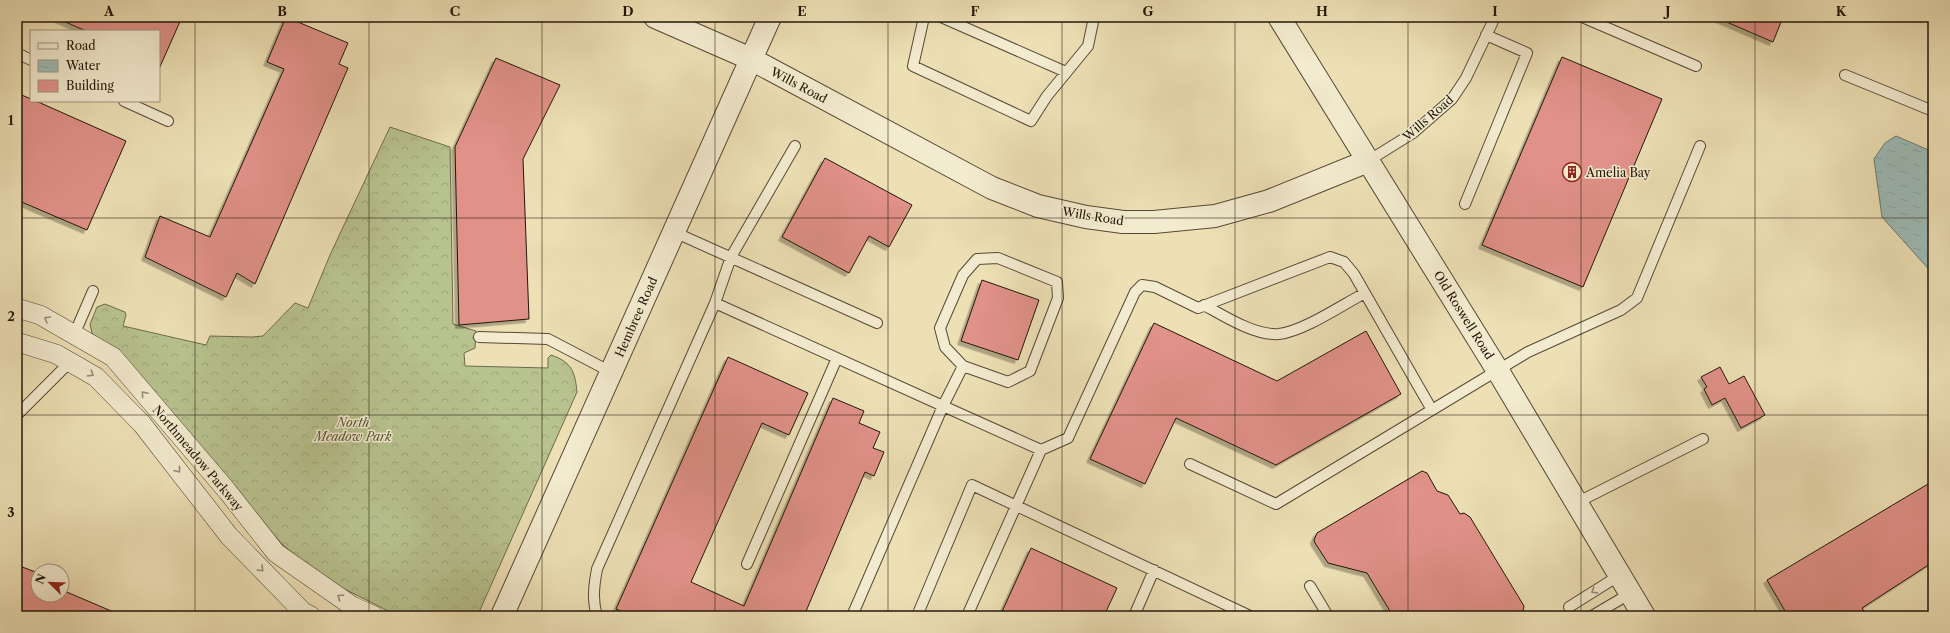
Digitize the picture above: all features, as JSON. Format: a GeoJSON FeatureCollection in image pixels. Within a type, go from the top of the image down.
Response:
{"type":"FeatureCollection","features":[{"type":"Feature","properties":{"kind":"street","name":"Wills Road"},"geometry":{"type":"LineString","coordinates":[[655,17],[751,60],[992,188],[1038,206],[1086,217],[1123,222],[1154,222],[1215,216],[1269,201],[1368,161]]}},
{"type":"Feature","properties":{"kind":"street","name":"Hembree Road"},"geometry":{"type":"LineString","coordinates":[[505,614],[611,372],[770,17]]}},
{"type":"Feature","properties":{"kind":"street","name":"Old Roswell Road"},"geometry":{"type":"LineString","coordinates":[[1279,17],[1498,371],[1644,616]]}},
{"type":"Feature","properties":{"kind":"street","name":"Northmeadow Parkway"},"geometry":{"type":"LineString","coordinates":[[17,308],[40,315],[112,357],[228,492],[276,553],[352,606],[374,616]]}},
{"type":"Feature","properties":{"kind":"street","name":"Northmeadow Parkway"},"geometry":{"type":"LineString","coordinates":[[17,342],[56,354],[96,377],[142,424],[229,536],[303,612],[311,616]]}},
{"type":"Feature","properties":{"kind":"lane"},"geometry":{"type":"LineString","coordinates":[[924,17],[913,66],[1031,122],[1047,96],[1088,46],[1094,17]]}},
{"type":"Feature","properties":{"kind":"lane"},"geometry":{"type":"LineString","coordinates":[[941,17],[1066,72]]}},
{"type":"Feature","properties":{"kind":"lane","name":"Wills Road"},"geometry":{"type":"LineString","coordinates":[[1368,161],[1413,133],[1452,99],[1466,78],[1495,17]]}},
{"type":"Feature","properties":{"kind":"lane"},"geometry":{"type":"LineString","coordinates":[[1582,17],[1696,66]]}},
{"type":"Feature","properties":{"kind":"lane"},"geometry":{"type":"LineString","coordinates":[[1465,204],[1528,53],[1486,35]]}},
{"type":"Feature","properties":{"kind":"lane"},"geometry":{"type":"LineString","coordinates":[[17,53],[30,60]]}},
{"type":"Feature","properties":{"kind":"lane"},"geometry":{"type":"LineString","coordinates":[[1845,75],[1933,111]]}},
{"type":"Feature","properties":{"kind":"lane"},"geometry":{"type":"LineString","coordinates":[[126,102],[168,121]]}},
{"type":"Feature","properties":{"kind":"lane"},"geometry":{"type":"LineString","coordinates":[[597,616],[594,607],[594,590],[597,569],[716,303],[731,257],[795,146]]}},
{"type":"Feature","properties":{"kind":"lane"},"geometry":{"type":"LineString","coordinates":[[1190,464],[1276,504],[1528,352],[1621,310],[1637,298],[1700,146]]}},
{"type":"Feature","properties":{"kind":"lane"},"geometry":{"type":"LineString","coordinates":[[674,232],[878,322]]}},
{"type":"Feature","properties":{"kind":"lane"},"geometry":{"type":"LineString","coordinates":[[968,616],[1018,506],[1041,450],[1068,438],[1135,292],[1142,285],[1155,287],[1198,308],[1330,257],[1344,262],[1354,274],[1365,292],[1432,410]]}},
{"type":"Feature","properties":{"kind":"lane"},"geometry":{"type":"LineString","coordinates":[[998,258],[1057,282],[1058,298],[1030,370],[1008,382],[963,366],[945,347],[940,328],[963,275],[977,259],[998,258]]}},
{"type":"Feature","properties":{"kind":"lane"},"geometry":{"type":"LineString","coordinates":[[74,335],[94,291]]}},
{"type":"Feature","properties":{"kind":"lane"},"geometry":{"type":"LineString","coordinates":[[1204,305],[1238,323],[1259,331],[1277,334],[1294,331],[1365,292]]}},
{"type":"Feature","properties":{"kind":"lane"},"geometry":{"type":"LineString","coordinates":[[716,303],[1041,450]]}},
{"type":"Feature","properties":{"kind":"lane"},"geometry":{"type":"LineString","coordinates":[[479,337],[548,339],[611,372]]}},
{"type":"Feature","properties":{"kind":"lane"},"geometry":{"type":"LineString","coordinates":[[747,564],[837,358]]}},
{"type":"Feature","properties":{"kind":"lane"},"geometry":{"type":"LineString","coordinates":[[17,415],[70,362]]}},
{"type":"Feature","properties":{"kind":"lane"},"geometry":{"type":"LineString","coordinates":[[852,616],[943,406],[963,366]]}},
{"type":"Feature","properties":{"kind":"lane"},"geometry":{"type":"LineString","coordinates":[[1576,503],[1703,439]]}},
{"type":"Feature","properties":{"kind":"lane"},"geometry":{"type":"LineString","coordinates":[[917,616],[972,485],[1250,616]]}},
{"type":"Feature","properties":{"kind":"lane"},"geometry":{"type":"LineString","coordinates":[[1134,616],[1154,570]]}},
{"type":"Feature","properties":{"kind":"lane"},"geometry":{"type":"LineString","coordinates":[[1569,607],[1625,584]]}},
{"type":"Feature","properties":{"kind":"lane"},"geometry":{"type":"LineString","coordinates":[[1592,616],[1625,584]]}},
{"type":"Feature","properties":{"kind":"lane"},"geometry":{"type":"LineString","coordinates":[[1310,586],[1328,616]]}},
{"type":"Feature","properties":{"kind":"green space","name":"North Meadow Park"},"geometry":{"type":"Polygon","coordinates":[[[390,127],[450,147],[453,324],[476,331],[475,348],[464,353],[465,366],[548,368],[548,358],[551,355],[564,361],[568,365],[575,379],[577,392],[480,610],[475,616],[398,616],[323,578],[283,545],[92,333],[90,324],[97,307],[105,304],[125,312],[126,315],[123,326],[206,345],[210,336],[263,336],[295,303],[308,308],[330,255],[390,127]]]}},
{"type":"Feature","properties":{"kind":"water"},"geometry":{"type":"Polygon","coordinates":[[[1896,136],[1933,152],[1933,274],[1882,217],[1874,159],[1885,143],[1896,136]]]}},
{"type":"Feature","properties":{"kind":"building"},"geometry":{"type":"Polygon","coordinates":[[[54,17],[182,17],[160,67],[160,30],[84,30],[54,17]]]}},
{"type":"Feature","properties":{"kind":"building"},"geometry":{"type":"Polygon","coordinates":[[[286,17],[348,43],[339,64],[348,68],[255,284],[237,273],[226,297],[145,257],[160,216],[210,237],[284,69],[267,62],[286,17]]]}},
{"type":"Feature","properties":{"kind":"building"},"geometry":{"type":"Polygon","coordinates":[[[1715,17],[1783,17],[1773,42],[1715,17]]]}},
{"type":"Feature","properties":{"kind":"building","name":"Amelia Bay"},"geometry":{"type":"Polygon","coordinates":[[[1562,57],[1662,99],[1583,287],[1482,245],[1562,57]]]}},
{"type":"Feature","properties":{"kind":"building"},"geometry":{"type":"Polygon","coordinates":[[[496,58],[560,85],[523,159],[529,319],[459,325],[455,147],[496,58]]]}},
{"type":"Feature","properties":{"kind":"building"},"geometry":{"type":"Polygon","coordinates":[[[17,93],[30,99],[30,102],[38,102],[126,141],[87,230],[17,200],[17,93]]]}},
{"type":"Feature","properties":{"kind":"building"},"geometry":{"type":"Polygon","coordinates":[[[825,158],[912,205],[889,247],[869,236],[849,273],[782,237],[825,158]]]}},
{"type":"Feature","properties":{"kind":"building"},"geometry":{"type":"Polygon","coordinates":[[[982,280],[1039,300],[1018,360],[961,341],[982,280]]]}},
{"type":"Feature","properties":{"kind":"building"},"geometry":{"type":"Polygon","coordinates":[[[1154,323],[1277,381],[1366,331],[1401,394],[1276,465],[1176,418],[1145,484],[1090,459],[1154,323]]]}},
{"type":"Feature","properties":{"kind":"building"},"geometry":{"type":"Polygon","coordinates":[[[728,357],[808,393],[789,435],[762,423],[691,582],[744,606],[833,398],[864,411],[859,423],[880,432],[873,448],[884,452],[874,476],[865,472],[804,616],[632,616],[616,609],[728,357]]]}},
{"type":"Feature","properties":{"kind":"building"},"geometry":{"type":"Polygon","coordinates":[[[1720,367],[1729,384],[1744,376],[1765,415],[1741,428],[1725,398],[1712,405],[1704,389],[1707,387],[1701,377],[1720,367]]]}},
{"type":"Feature","properties":{"kind":"building"},"geometry":{"type":"Polygon","coordinates":[[[1422,471],[1427,473],[1437,491],[1448,495],[1460,514],[1464,513],[1470,517],[1524,606],[1522,616],[1393,616],[1367,573],[1328,563],[1315,543],[1314,540],[1317,533],[1422,471]]]}},
{"type":"Feature","properties":{"kind":"building"},"geometry":{"type":"Polygon","coordinates":[[[1933,481],[1933,562],[1862,608],[1867,616],[1788,616],[1767,580],[1933,481]]]}},
{"type":"Feature","properties":{"kind":"building"},"geometry":{"type":"Polygon","coordinates":[[[1031,548],[1117,588],[1104,616],[1000,616],[1031,548]]]}},
{"type":"Feature","properties":{"kind":"building"},"geometry":{"type":"Polygon","coordinates":[[[17,565],[30,570],[30,603],[70,603],[70,593],[123,616],[17,616],[17,565]]]}},
{"type":"Feature","properties":{"kind":"place","name":"Amelia Bay"},"geometry":{"type":"Point","coordinates":[1572,172]}}]}
